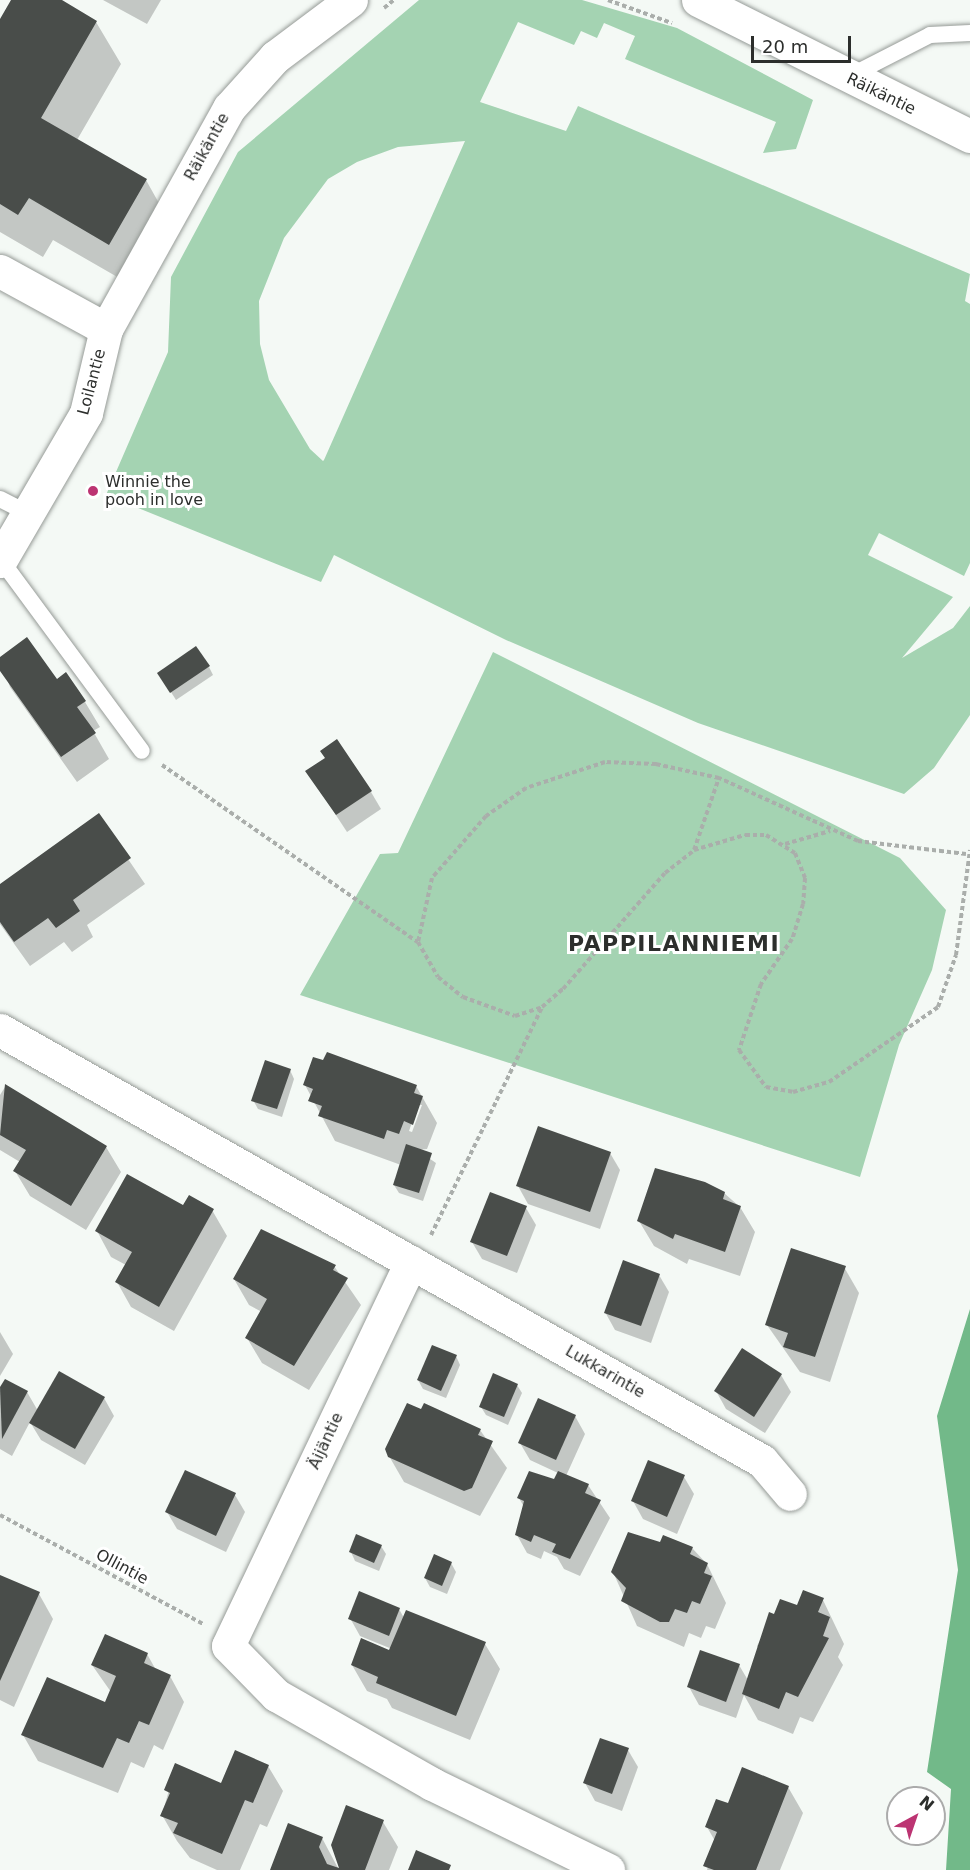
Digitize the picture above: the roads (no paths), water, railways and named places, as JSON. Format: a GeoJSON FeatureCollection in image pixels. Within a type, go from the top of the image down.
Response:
{"type":"FeatureCollection","features":[{"type":"Feature","properties":{"kind":"street","name":"Räikäntie"},"geometry":{"type":"LineString","coordinates":[[106,329],[229,108],[275,57],[351,0]]}},
{"type":"Feature","properties":{"kind":"street","name":"Räikäntie"},"geometry":{"type":"LineString","coordinates":[[698,0],[848,78],[970,136]]}},
{"type":"Feature","properties":{"kind":"street","name":"Loilantie"},"geometry":{"type":"LineString","coordinates":[[0,561],[31,515],[86,413],[106,329],[2,274]]}},
{"type":"Feature","properties":{"kind":"street"},"geometry":{"type":"LineString","coordinates":[[0,1030],[411,1262]]}},
{"type":"Feature","properties":{"kind":"street","name":"Lukkarintie"},"geometry":{"type":"LineString","coordinates":[[411,1262],[762,1461],[790,1494]]}},
{"type":"Feature","properties":{"kind":"street","name":"Äijäntie"},"geometry":{"type":"LineString","coordinates":[[411,1262],[228,1646],[276,1695],[432,1784],[608,1870]]}},
{"type":"Feature","properties":{"kind":"lane"},"geometry":{"type":"LineString","coordinates":[[848,78],[930,35],[970,33]]}},
{"type":"Feature","properties":{"kind":"lane"},"geometry":{"type":"LineString","coordinates":[[0,499],[31,515]]}},
{"type":"Feature","properties":{"kind":"lane"},"geometry":{"type":"LineString","coordinates":[[0,561],[142,751]]}},
{"type":"Feature","properties":{"kind":"place","name":"Winnie the pooh in love"},"geometry":{"type":"Point","coordinates":[93,491]}},
{"type":"Feature","properties":{"kind":"district","name":"PAPPILANNIEMI"},"geometry":{"type":"Point","coordinates":[674,944]}}]}
